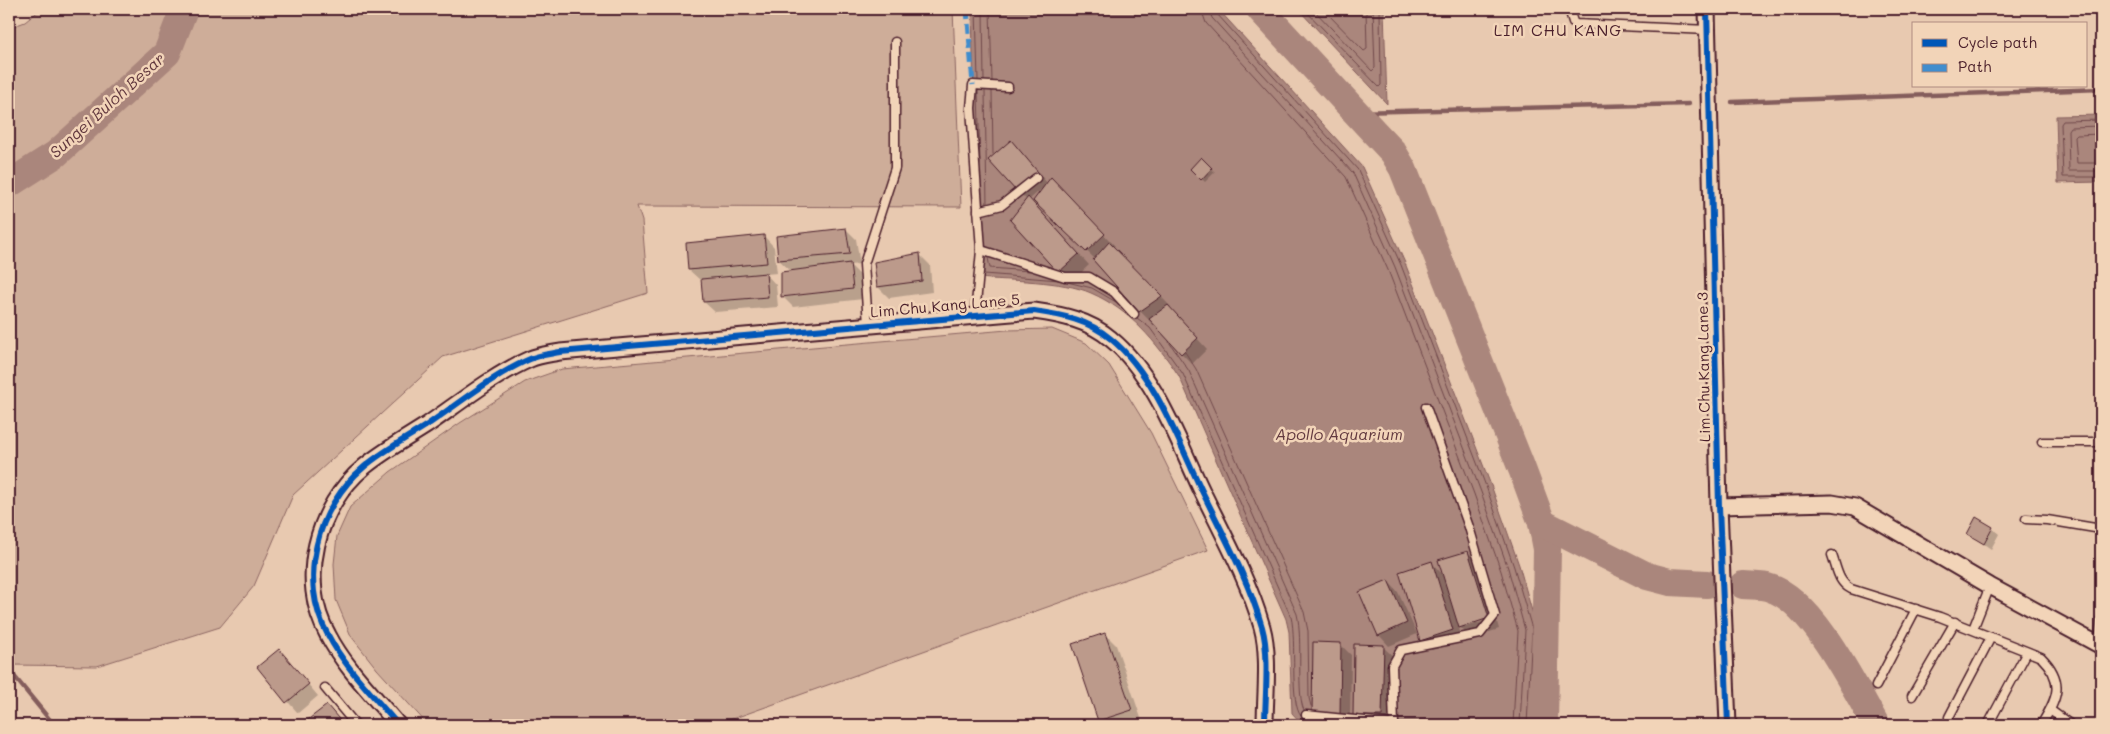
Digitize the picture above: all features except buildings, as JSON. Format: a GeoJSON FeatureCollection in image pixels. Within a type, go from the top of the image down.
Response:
{"type":"FeatureCollection","features":[{"type":"Feature","properties":{"kind":"street","name":"Lim Chu Kang Lane 3"},"geometry":{"type":"LineString","coordinates":[[1708,9],[1719,506],[1728,725]]}},
{"type":"Feature","properties":{"kind":"street","name":"Lim Chu Kang Lane 5"},"geometry":{"type":"LineString","coordinates":[[398,725],[327,635],[318,612],[313,586],[314,560],[319,535],[328,512],[342,490],[364,466],[530,359],[560,352],[976,315],[1034,312],[1061,315],[1086,323],[1111,338],[1135,362],[1153,390],[1234,557],[1262,627],[1265,651],[1265,725]]}},
{"type":"Feature","properties":{"kind":"street"},"geometry":{"type":"LineString","coordinates":[[1719,506],[1832,503],[1855,507],[1990,586],[2100,645]]}},
{"type":"Feature","properties":{"kind":"lane"},"geometry":{"type":"LineString","coordinates":[[1569,9],[1573,22],[1576,24],[1708,30]]}},
{"type":"Feature","properties":{"kind":"lane"},"geometry":{"type":"LineString","coordinates":[[868,325],[864,264],[895,168],[895,42]]}},
{"type":"Feature","properties":{"kind":"lane"},"geometry":{"type":"LineString","coordinates":[[976,315],[981,250],[971,108],[973,84],[1008,87]]}},
{"type":"Feature","properties":{"kind":"lane"},"geometry":{"type":"LineString","coordinates":[[978,211],[1002,205],[1036,178]]}},
{"type":"Feature","properties":{"kind":"lane"},"geometry":{"type":"LineString","coordinates":[[981,250],[1065,277],[1089,277],[1114,292],[1134,314]]}},
{"type":"Feature","properties":{"kind":"lane"},"geometry":{"type":"LineString","coordinates":[[1306,715],[1394,725],[1392,666],[1401,650],[1480,634],[1495,615],[1469,527],[1426,407]]}},
{"type":"Feature","properties":{"kind":"lane"},"geometry":{"type":"LineString","coordinates":[[2042,442],[2101,442]]}},
{"type":"Feature","properties":{"kind":"lane"},"geometry":{"type":"LineString","coordinates":[[2026,519],[2047,520],[2101,529]]}},
{"type":"Feature","properties":{"kind":"lane"},"geometry":{"type":"LineString","coordinates":[[1832,555],[1839,577],[1845,585],[1955,622],[2041,657],[2052,668],[2057,682],[2056,696],[2041,725]]}},
{"type":"Feature","properties":{"kind":"lane"},"geometry":{"type":"LineString","coordinates":[[1973,629],[1990,586]]}},
{"type":"Feature","properties":{"kind":"lane"},"geometry":{"type":"LineString","coordinates":[[1876,686],[1916,609]]}},
{"type":"Feature","properties":{"kind":"lane"},"geometry":{"type":"LineString","coordinates":[[2100,645],[2101,619]]}},
{"type":"Feature","properties":{"kind":"lane"},"geometry":{"type":"LineString","coordinates":[[1912,696],[1955,622]]}},
{"type":"Feature","properties":{"kind":"lane"},"geometry":{"type":"LineString","coordinates":[[1949,717],[1991,637]]}},
{"type":"Feature","properties":{"kind":"lane"},"geometry":{"type":"LineString","coordinates":[[1988,725],[2027,652]]}},
{"type":"Feature","properties":{"kind":"lane"},"geometry":{"type":"LineString","coordinates":[[326,688],[356,725]]}},
{"type":"Feature","properties":{"kind":"lane"},"geometry":{"type":"LineString","coordinates":[[2050,710],[2071,725]]}},
{"type":"Feature","properties":{"kind":"shaded area"},"geometry":{"type":"Polygon","coordinates":[[[41,9],[953,9],[961,207],[637,206],[642,221],[648,293],[443,357],[293,495],[254,586],[220,627],[97,666],[9,665],[9,28],[25,22],[41,9]]]}},
{"type":"Feature","properties":{"kind":"shaded area"},"geometry":{"type":"Polygon","coordinates":[[[1052,329],[1086,343],[1109,365],[1151,433],[1208,550],[715,725],[428,725],[377,669],[351,636],[336,600],[334,564],[337,536],[350,507],[390,472],[460,423],[525,382],[562,369],[1007,330],[1052,329]]]}},
{"type":"Feature","properties":{"kind":"water","name":"Apollo Aquarium"},"geometry":{"type":"Polygon","coordinates":[[[972,9],[1218,9],[1362,167],[1405,263],[1492,488],[1519,565],[1537,629],[1532,725],[1303,725],[1292,713],[1289,632],[1286,619],[1179,376],[1170,363],[1151,339],[1130,318],[1118,308],[1091,293],[1051,283],[978,278],[972,9]]]}},
{"type":"Feature","properties":{"kind":"water"},"geometry":{"type":"Polygon","coordinates":[[[1298,9],[1384,9],[1387,104],[1298,9]]]}},
{"type":"Feature","properties":{"kind":"water"},"geometry":{"type":"Polygon","coordinates":[[[2101,115],[2101,182],[2058,183],[2056,116],[2101,115]]]}},
{"type":"Feature","properties":{"kind":"waterway","name":"Sungei Buloh Besar"},"geometry":{"type":"LineString","coordinates":[[9,184],[56,154],[167,53],[184,9]]}},
{"type":"Feature","properties":{"kind":"waterway"},"geometry":{"type":"LineString","coordinates":[[1260,9],[1393,152],[1403,169],[1522,469],[1542,523],[1547,549],[1544,725]]}},
{"type":"Feature","properties":{"kind":"waterway"},"geometry":{"type":"LineString","coordinates":[[1732,102],[2101,89]]}},
{"type":"Feature","properties":{"kind":"waterway"},"geometry":{"type":"LineString","coordinates":[[1356,112],[1689,104]]}},
{"type":"Feature","properties":{"kind":"waterway","name":"Sungei Buloh Besar"},"geometry":{"type":"LineString","coordinates":[[1542,523],[1647,576],[1670,582],[1707,584]]}},
{"type":"Feature","properties":{"kind":"waterway","name":"Sungei Buloh Besar"},"geometry":{"type":"LineString","coordinates":[[1743,585],[1770,588],[1786,596],[1801,609],[1831,647],[1876,725]]}},
{"type":"Feature","properties":{"kind":"waterway"},"geometry":{"type":"LineString","coordinates":[[9,670],[54,725]]}},
{"type":"Feature","properties":{"kind":"marked path"},"geometry":{"type":"LineString","coordinates":[[967,9],[973,85]]}},
{"type":"Feature","properties":{"kind":"cycle path"},"geometry":{"type":"LineString","coordinates":[[1707,9],[1719,506],[1728,725]]}},
{"type":"Feature","properties":{"kind":"cycle path"},"geometry":{"type":"LineString","coordinates":[[398,725],[352,671],[328,635],[319,614],[314,591],[313,568],[317,545],[324,523],[334,502],[348,483],[364,467],[490,381],[530,359],[560,352],[1034,311],[1075,319],[1094,327],[1127,354],[1153,390],[1235,558],[1257,610],[1266,650],[1265,725]]}},
{"type":"Feature","properties":{"kind":"district","name":"LIM CHU KANG"},"geometry":{"type":"Point","coordinates":[1558,30]}}]}
